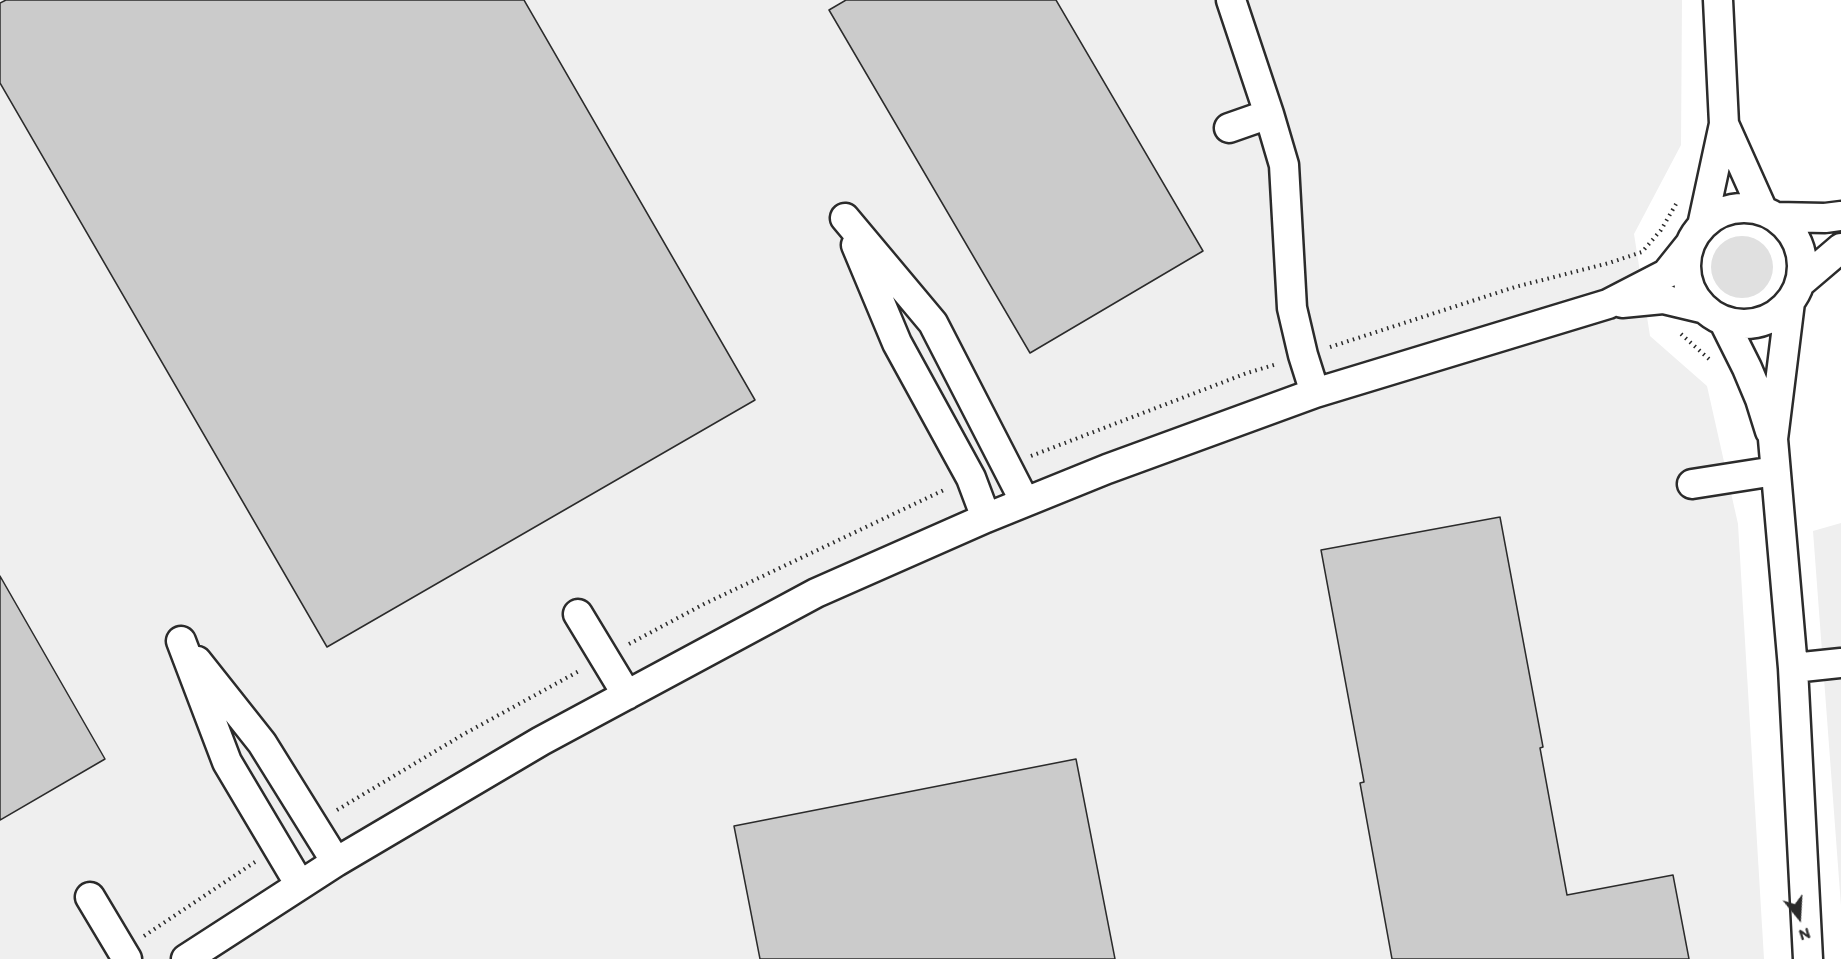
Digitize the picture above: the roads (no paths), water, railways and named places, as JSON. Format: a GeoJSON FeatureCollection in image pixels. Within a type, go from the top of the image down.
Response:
{"type":"FeatureCollection","features":[{"type":"Feature","properties":{"kind":"street"},"geometry":{"type":"LineString","coordinates":[[1231,0],[1284,165],[1292,308],[1315,393]]}},
{"type":"Feature","properties":{"kind":"street"},"geometry":{"type":"LineString","coordinates":[[1718,0],[1724,124],[1696,235],[1686,262],[1688,280],[1694,296],[1714,315],[1760,399],[1773,439]]}},
{"type":"Feature","properties":{"kind":"street"},"geometry":{"type":"LineString","coordinates":[[1229,128],[1269,114]]}},
{"type":"Feature","properties":{"kind":"street"},"geometry":{"type":"LineString","coordinates":[[1724,124],[1769,214],[1790,230],[1799,246],[1803,264],[1795,292],[1773,439],[1792,668],[1808,959]]}},
{"type":"Feature","properties":{"kind":"street"},"geometry":{"type":"LineString","coordinates":[[186,959],[336,862],[541,741],[816,593],[986,518],[1107,469],[1315,393],[1653,291],[1696,235],[1715,216],[1730,210],[1746,208],[1769,214],[1825,218],[1841,216]]}},
{"type":"Feature","properties":{"kind":"street"},"geometry":{"type":"LineString","coordinates":[[986,518],[971,478],[897,343],[845,218],[933,323],[1025,502]]}},
{"type":"Feature","properties":{"kind":"street"},"geometry":{"type":"LineString","coordinates":[[1653,291],[1663,299],[1741,324],[1760,322],[1777,314],[1795,292],[1841,248]]}},
{"type":"Feature","properties":{"kind":"street"},"geometry":{"type":"LineString","coordinates":[[1692,484],[1775,471]]}},
{"type":"Feature","properties":{"kind":"street"},"geometry":{"type":"LineString","coordinates":[[579,614],[627,694]]}},
{"type":"Feature","properties":{"kind":"street"},"geometry":{"type":"LineString","coordinates":[[300,885],[227,762],[181,641],[262,743],[336,862]]}},
{"type":"Feature","properties":{"kind":"street"},"geometry":{"type":"LineString","coordinates":[[1792,668],[1841,663]]}},
{"type":"Feature","properties":{"kind":"street"},"geometry":{"type":"LineString","coordinates":[[90,897],[127,959]]}}]}
